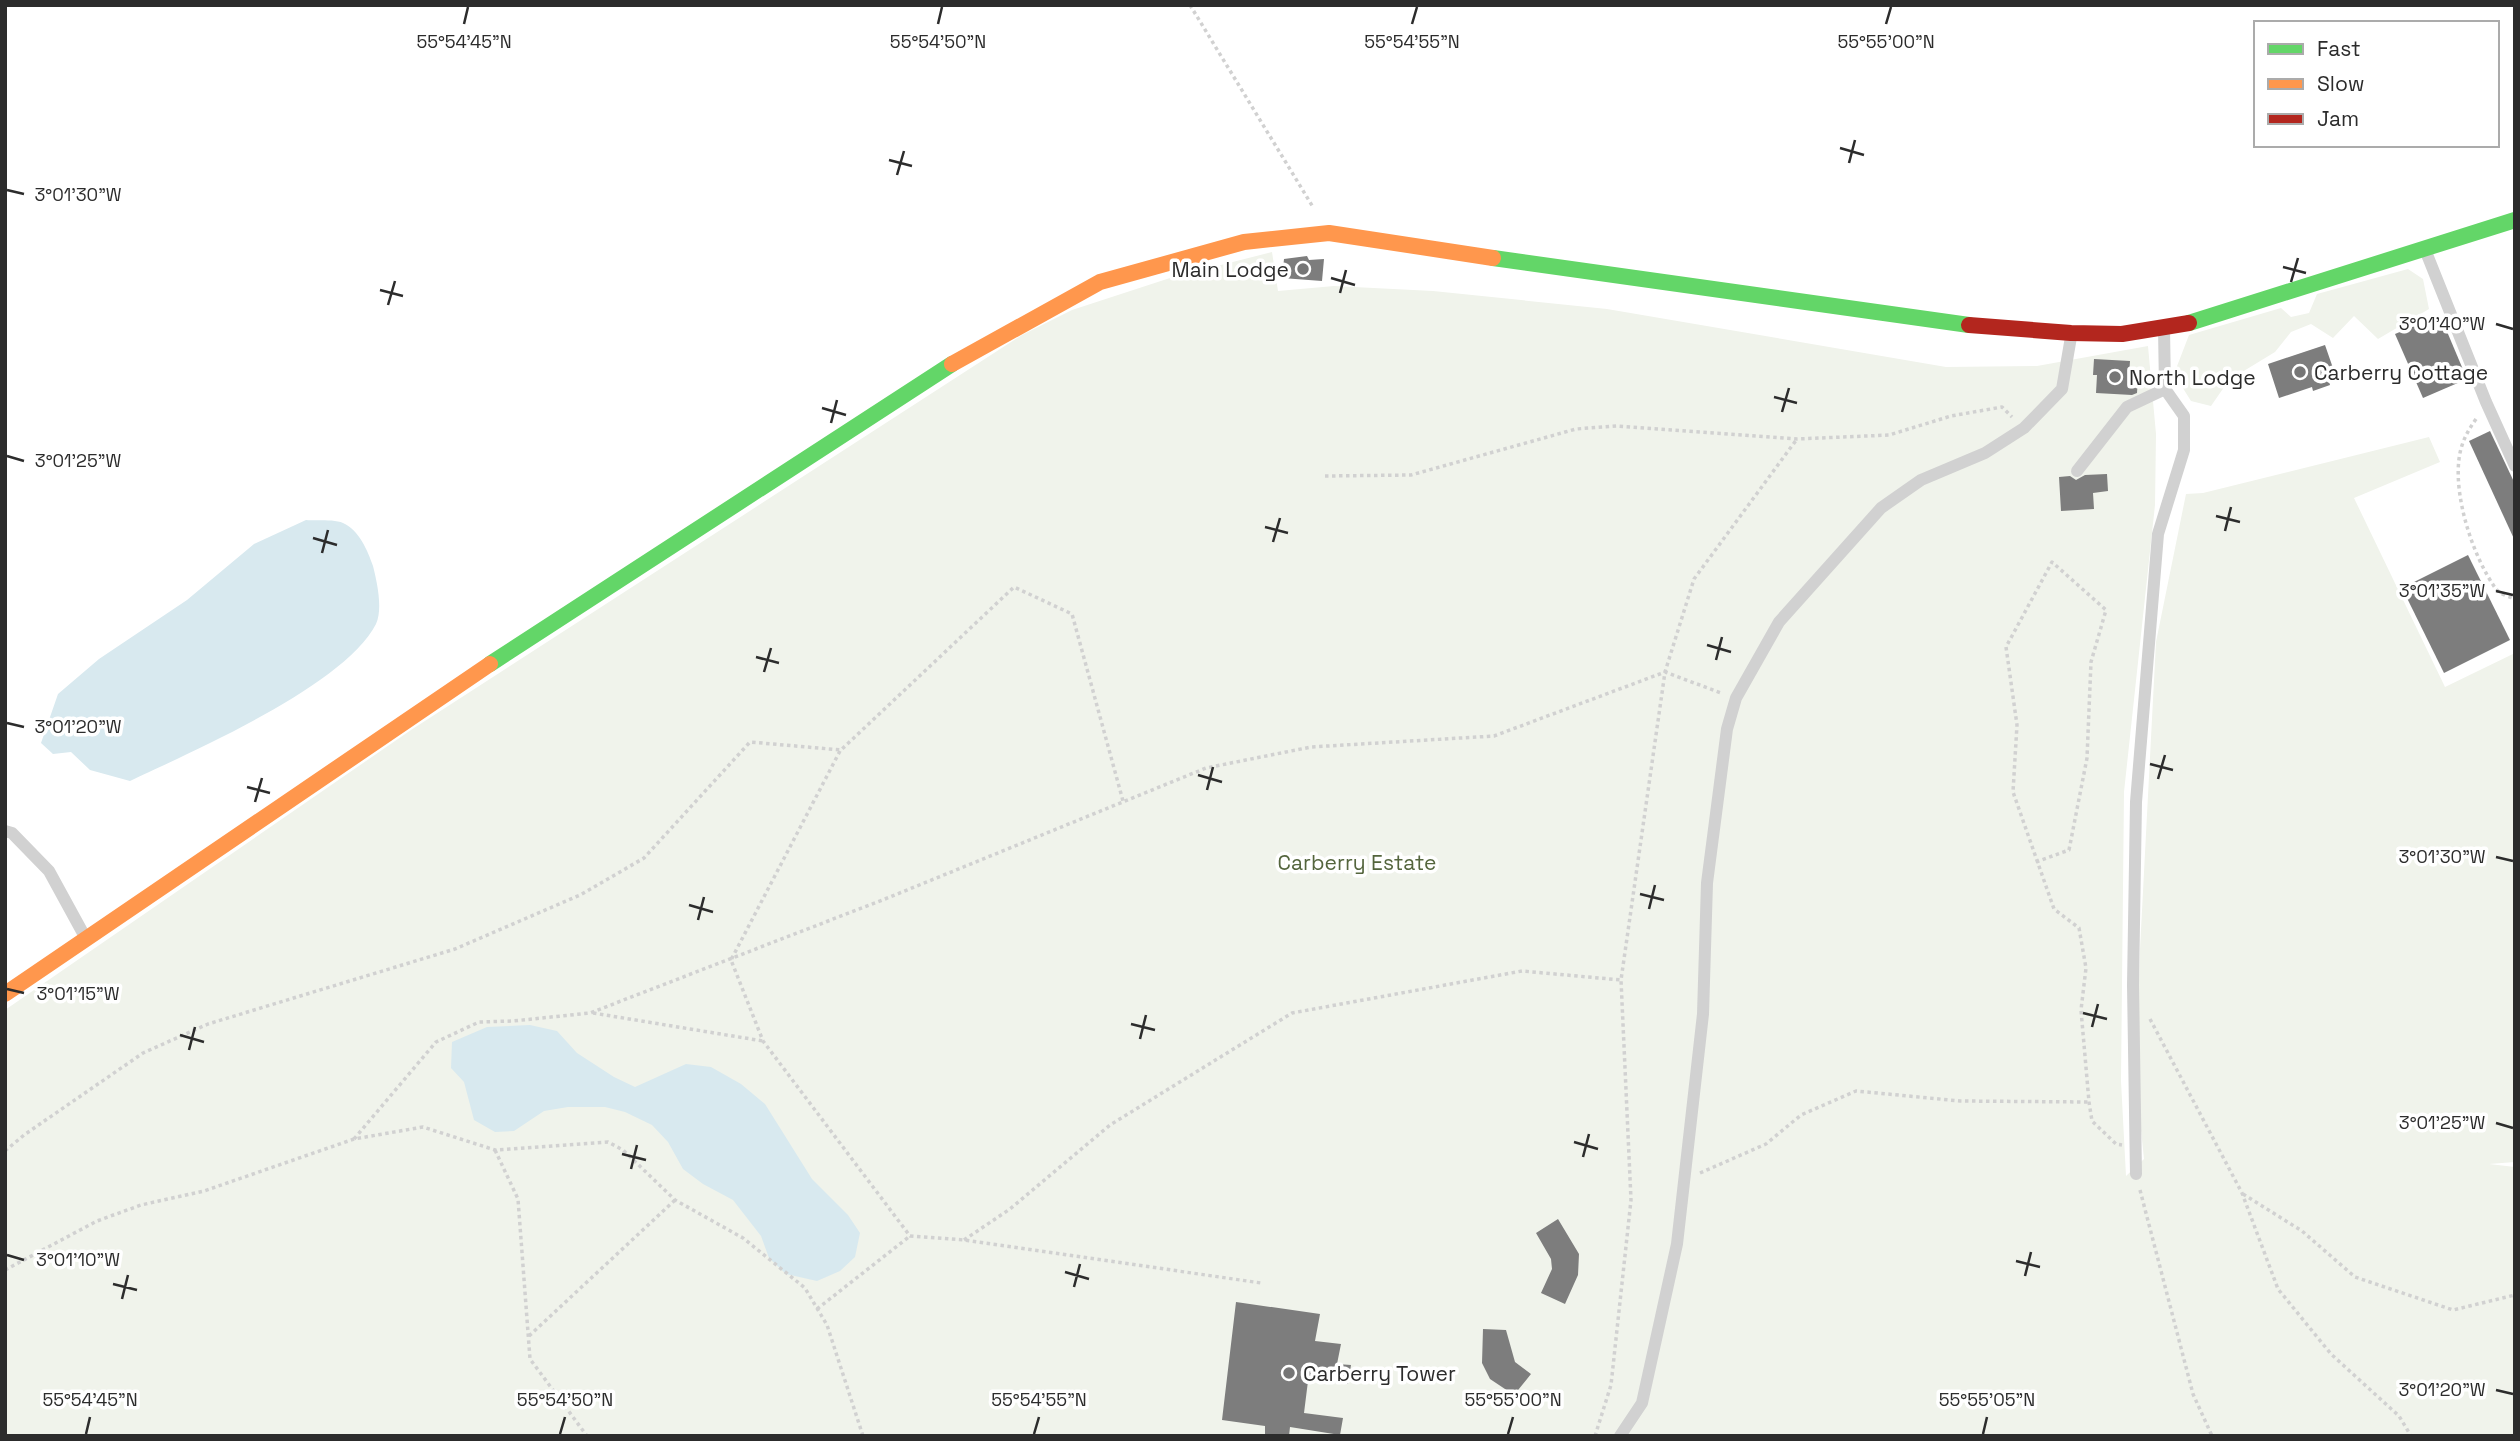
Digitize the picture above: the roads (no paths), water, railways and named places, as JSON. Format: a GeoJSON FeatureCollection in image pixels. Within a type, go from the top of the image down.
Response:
{"type":"FeatureCollection","features":[{"type":"Feature","properties":{"kind":"main road"},"geometry":{"type":"LineString","coordinates":[[5,994],[418,710],[974,350],[1100,282],[1244,242],[1329,233],[1629,279],[1972,325],[2122,334],[2164,328],[2229,311],[2515,220]]}},
{"type":"Feature","properties":{"kind":"lane"},"geometry":{"type":"LineString","coordinates":[[2425,249],[2486,402],[2515,466]]}},
{"type":"Feature","properties":{"kind":"lane"},"geometry":{"type":"LineString","coordinates":[[2136,1174],[2133,985],[2136,802],[2158,534],[2184,450],[2184,416],[2165,389],[2164,328]]}},
{"type":"Feature","properties":{"kind":"lane"},"geometry":{"type":"LineString","coordinates":[[1620,1436],[1642,1403],[1677,1244],[1703,1014],[1707,883],[1727,729],[1736,698],[1779,622],[1881,508],[1921,480],[1984,453],[2024,428],[2062,389],[2071,333]]}},
{"type":"Feature","properties":{"kind":"lane"},"geometry":{"type":"LineString","coordinates":[[2077,471],[2127,407],[2165,389]]}},
{"type":"Feature","properties":{"kind":"lane"},"geometry":{"type":"LineString","coordinates":[[5,831],[12,833],[49,871],[86,939]]}},
{"type":"Feature","properties":{"kind":"place","name":"Main Lodge"},"geometry":{"type":"Point","coordinates":[1303,269]}},
{"type":"Feature","properties":{"kind":"place","name":"Carberry Cottage"},"geometry":{"type":"Point","coordinates":[2300,372]}},
{"type":"Feature","properties":{"kind":"place","name":"North Lodge"},"geometry":{"type":"Point","coordinates":[2115,377]}},
{"type":"Feature","properties":{"kind":"place","name":"Carberry Tower"},"geometry":{"type":"Point","coordinates":[1289,1373]}},
{"type":"Feature","properties":{"kind":"park label","name":"Carberry Estate"},"geometry":{"type":"Point","coordinates":[1357,862]}}]}
